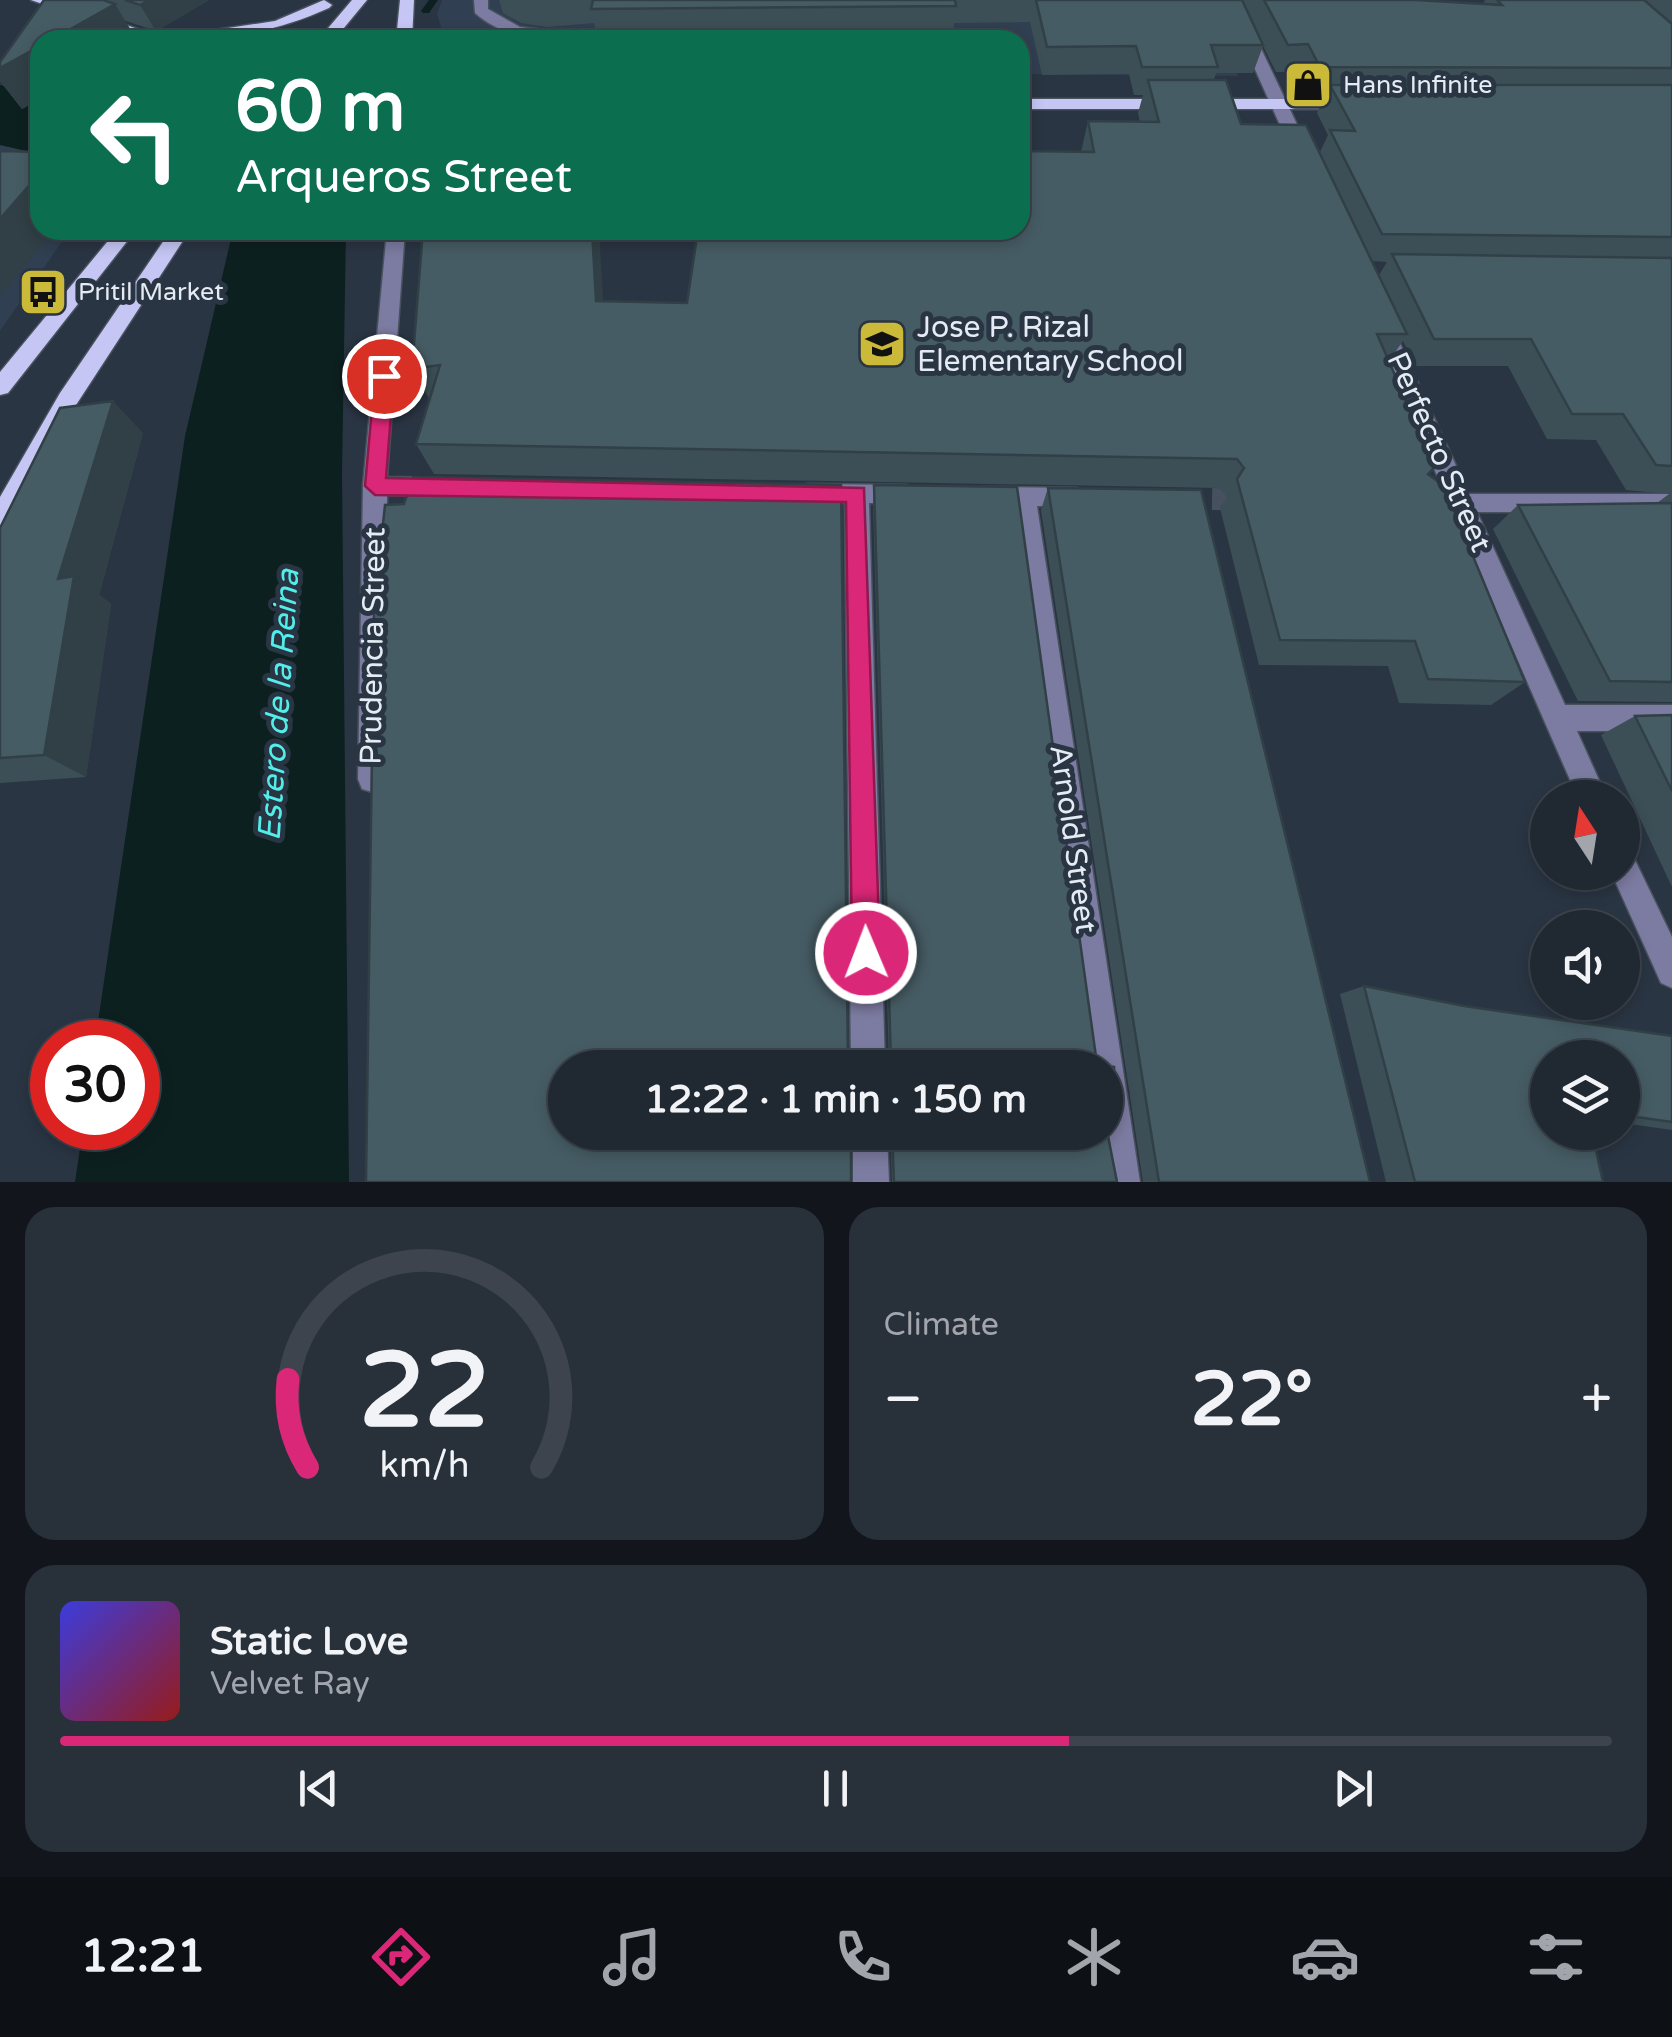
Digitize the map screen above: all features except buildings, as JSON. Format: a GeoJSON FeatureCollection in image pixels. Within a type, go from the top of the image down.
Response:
{"type":"FeatureCollection","features":[{"type":"Feature","properties":{"kind":"main road"},"geometry":{"type":"LineString","coordinates":[[38,0],[131,30]]}},
{"type":"Feature","properties":{"kind":"main road"},"geometry":{"type":"LineString","coordinates":[[334,30],[360,0]]}},
{"type":"Feature","properties":{"kind":"main road"},"geometry":{"type":"LineString","coordinates":[[404,30],[406,0]]}},
{"type":"Feature","properties":{"kind":"main road"},"geometry":{"type":"LineString","coordinates":[[252,30],[280,26],[326,2]]}},
{"type":"Feature","properties":{"kind":"main road"},"geometry":{"type":"LineString","coordinates":[[300,30],[326,2]]}},
{"type":"Feature","properties":{"kind":"main road"},"geometry":{"type":"LineString","coordinates":[[1030,104],[1378,104]]}},
{"type":"Feature","properties":{"kind":"main road"},"geometry":{"type":"LineString","coordinates":[[0,387],[119,240]]}},
{"type":"Feature","properties":{"kind":"main road"},"geometry":{"type":"LineString","coordinates":[[0,518],[68,400],[174,240]]}},
{"type":"Feature","properties":{"kind":"street"},"geometry":{"type":"LineString","coordinates":[[481,0],[480,10],[492,22],[519,30]]}},
{"type":"Feature","properties":{"kind":"street"},"geometry":{"type":"LineString","coordinates":[[1231,0],[1310,170]]}},
{"type":"Feature","properties":{"kind":"street","name":"Prudencia Street"},"geometry":{"type":"LineString","coordinates":[[371,804],[375,486],[395,240]]}},
{"type":"Feature","properties":{"kind":"street","name":"Perfecto Street"},"geometry":{"type":"LineString","coordinates":[[1373,306],[1464,503],[1584,780]]}},
{"type":"Feature","properties":{"kind":"street"},"geometry":{"type":"LineString","coordinates":[[375,486],[472,488]]}},
{"type":"Feature","properties":{"kind":"street"},"geometry":{"type":"LineString","coordinates":[[780,492],[931,495]]}},
{"type":"Feature","properties":{"kind":"street"},"geometry":{"type":"LineString","coordinates":[[856,494],[868,1050]]}},
{"type":"Feature","properties":{"kind":"street"},"geometry":{"type":"LineString","coordinates":[[968,496],[1103,498]]}},
{"type":"Feature","properties":{"kind":"street","name":"Arnold Street"},"geometry":{"type":"LineString","coordinates":[[1024,496],[1122,1182]]}},
{"type":"Feature","properties":{"kind":"street"},"geometry":{"type":"LineString","coordinates":[[1434,503],[1672,503]]}},
{"type":"Feature","properties":{"kind":"street"},"geometry":{"type":"LineString","coordinates":[[1556,718],[1672,718]]}},
{"type":"Feature","properties":{"kind":"street"},"geometry":{"type":"LineString","coordinates":[[1634,890],[1672,972]]}},
{"type":"Feature","properties":{"kind":"street"},"geometry":{"type":"LineString","coordinates":[[870,1150],[870,1182]]}},
{"type":"Feature","properties":{"kind":"shaded area"},"geometry":{"type":"Polygon","coordinates":[[[442,0],[1205,0],[1238,76],[1030,74],[1030,30],[442,30],[437,14],[442,0]]]}},
{"type":"Feature","properties":{"kind":"shaded area"},"geometry":{"type":"Polygon","coordinates":[[[0,145],[30,152],[30,240],[63,240],[0,331],[0,145]]]}},
{"type":"Feature","properties":{"kind":"water"},"geometry":{"type":"Polygon","coordinates":[[[0,85],[30,91],[30,152],[0,145],[0,85]]]}},
{"type":"Feature","properties":{"kind":"water","name":"Estero de la Reina"},"geometry":{"type":"Polygon","coordinates":[[[231,240],[346,240],[342,473],[349,1182],[75,1182],[80,1150],[160,1150],[160,1020],[98,1020],[185,436],[231,240]]]}},
{"type":"Feature","properties":{"kind":"waterway"},"geometry":{"type":"LineString","coordinates":[[426,11],[434,0]]}},
{"type":"Feature","properties":{"kind":"tunnel"},"geometry":{"type":"LineString","coordinates":[[1212,499],[1259,500]]}},
{"type":"Feature","properties":{"kind":"place","name":"Hans Infinite"},"geometry":{"type":"Point","coordinates":[1308,85]}},
{"type":"Feature","properties":{"kind":"place","name":"Pritil Market"},"geometry":{"type":"Point","coordinates":[43,292]}},
{"type":"Feature","properties":{"kind":"place","name":"Jose P. Rizal Elementary School"},"geometry":{"type":"Point","coordinates":[882,344]}},
{"type":"Feature","properties":{"kind":"route"},"geometry":{"type":"LineString","coordinates":[[384,376],[375,486],[856,494],[866,953]]}}]}
